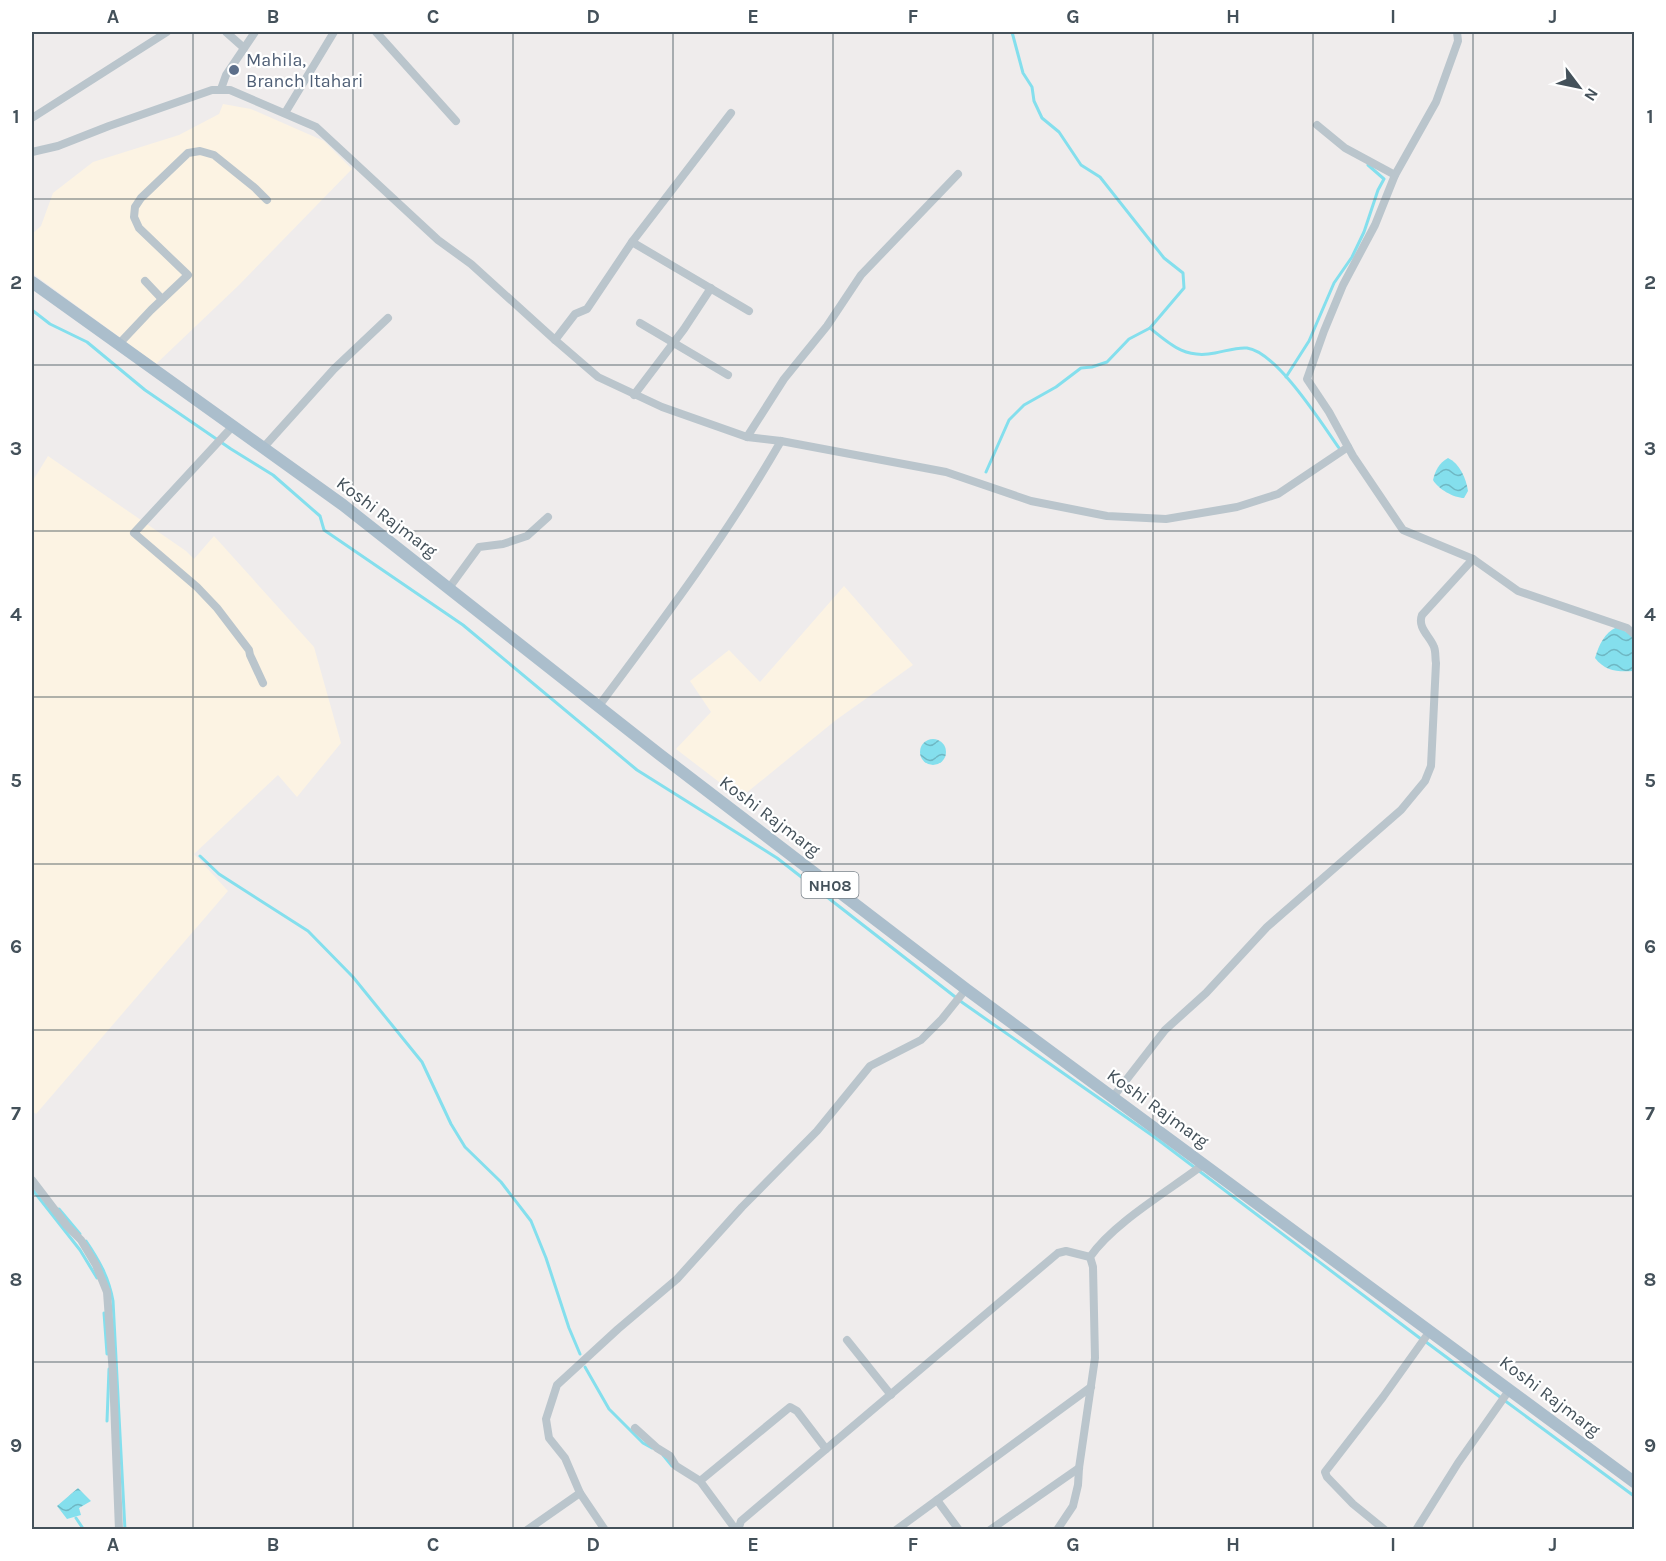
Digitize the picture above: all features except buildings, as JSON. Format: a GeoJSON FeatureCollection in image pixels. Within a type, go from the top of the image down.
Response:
{"type":"FeatureCollection","features":[{"type":"Feature","properties":{"kind":"main road","name":"Koshi Rajmarg"},"geometry":{"type":"LineString","coordinates":[[32,282],[343,505],[964,992],[1113,1097],[1635,1482]]}},
{"type":"Feature","properties":{"kind":"street"},"geometry":{"type":"LineString","coordinates":[[32,118],[167,32]]}},
{"type":"Feature","properties":{"kind":"street"},"geometry":{"type":"LineString","coordinates":[[226,32],[244,48]]}},
{"type":"Feature","properties":{"kind":"street"},"geometry":{"type":"LineString","coordinates":[[221,89],[226,75],[255,32]]}},
{"type":"Feature","properties":{"kind":"street"},"geometry":{"type":"LineString","coordinates":[[285,113],[334,32]]}},
{"type":"Feature","properties":{"kind":"street"},"geometry":{"type":"LineString","coordinates":[[376,32],[456,121]]}},
{"type":"Feature","properties":{"kind":"street"},"geometry":{"type":"LineString","coordinates":[[1457,32],[1458,41],[1436,102],[1395,175],[1375,225],[1335,304],[1307,380],[1403,530],[1473,559],[1518,591],[1627,628],[1635,634]]}},
{"type":"Feature","properties":{"kind":"street"},"geometry":{"type":"LineString","coordinates":[[32,152],[58,146],[212,90],[230,90],[316,127],[438,240],[471,264],[598,377],[662,407],[747,436],[946,472],[1031,501],[1107,516],[1166,519],[1237,507],[1278,494],[1348,447]]}},
{"type":"Feature","properties":{"kind":"street"},"geometry":{"type":"LineString","coordinates":[[555,340],[575,314],[587,309],[632,242],[731,113]]}},
{"type":"Feature","properties":{"kind":"street"},"geometry":{"type":"LineString","coordinates":[[1317,125],[1345,148],[1395,175]]}},
{"type":"Feature","properties":{"kind":"street"},"geometry":{"type":"LineString","coordinates":[[118,345],[188,275],[139,228],[134,217],[135,207],[141,198],[188,153],[200,151],[214,155],[267,200]]}},
{"type":"Feature","properties":{"kind":"street"},"geometry":{"type":"LineString","coordinates":[[747,436],[784,379],[827,326],[861,274],[958,174]]}},
{"type":"Feature","properties":{"kind":"street"},"geometry":{"type":"LineString","coordinates":[[632,242],[749,311]]}},
{"type":"Feature","properties":{"kind":"street"},"geometry":{"type":"LineString","coordinates":[[145,281],[162,299]]}},
{"type":"Feature","properties":{"kind":"street"},"geometry":{"type":"LineString","coordinates":[[634,395],[675,342],[711,288]]}},
{"type":"Feature","properties":{"kind":"street"},"geometry":{"type":"LineString","coordinates":[[262,448],[334,369],[388,318]]}},
{"type":"Feature","properties":{"kind":"street"},"geometry":{"type":"LineString","coordinates":[[640,323],[728,375]]}},
{"type":"Feature","properties":{"kind":"street"},"geometry":{"type":"LineString","coordinates":[[232,427],[135,533],[217,608],[249,650],[263,683]]}},
{"type":"Feature","properties":{"kind":"street"},"geometry":{"type":"LineString","coordinates":[[598,707],[703,566],[750,496],[781,441]]}},
{"type":"Feature","properties":{"kind":"street"},"geometry":{"type":"LineString","coordinates":[[449,588],[479,547],[503,544],[527,536],[548,517]]}},
{"type":"Feature","properties":{"kind":"street"},"geometry":{"type":"LineString","coordinates":[[1113,1097],[1165,1030],[1206,993],[1267,927],[1401,810],[1425,781],[1431,766],[1436,663],[1434,648],[1421,625],[1420,618],[1473,559]]}},
{"type":"Feature","properties":{"kind":"street"},"geometry":{"type":"LineString","coordinates":[[604,1530],[580,1493],[565,1458],[549,1438],[546,1419],[557,1385],[677,1279],[741,1207],[817,1131],[870,1066],[921,1040],[964,992]]}},
{"type":"Feature","properties":{"kind":"street"},"geometry":{"type":"LineString","coordinates":[[1090,1257],[1100,1243],[1115,1230],[1204,1164]]}},
{"type":"Feature","properties":{"kind":"street"},"geometry":{"type":"LineString","coordinates":[[32,1180],[67,1226],[81,1240],[96,1265],[107,1292],[119,1530]]}},
{"type":"Feature","properties":{"kind":"street"},"geometry":{"type":"LineString","coordinates":[[636,1428],[657,1448],[670,1456],[676,1466],[700,1480],[737,1530],[741,1521],[1058,1253],[1066,1251],[1090,1257]]}},
{"type":"Feature","properties":{"kind":"street"},"geometry":{"type":"LineString","coordinates":[[1057,1530],[1076,1498],[1095,1358],[1093,1267],[1090,1257]]}},
{"type":"Feature","properties":{"kind":"street"},"geometry":{"type":"LineString","coordinates":[[1385,1530],[1353,1504],[1327,1477],[1326,1472],[1430,1331]]}},
{"type":"Feature","properties":{"kind":"street"},"geometry":{"type":"LineString","coordinates":[[848,1340],[891,1395]]}},
{"type":"Feature","properties":{"kind":"street"},"geometry":{"type":"LineString","coordinates":[[896,1530],[1091,1387]]}},
{"type":"Feature","properties":{"kind":"street"},"geometry":{"type":"LineString","coordinates":[[1416,1530],[1458,1463],[1510,1389]]}},
{"type":"Feature","properties":{"kind":"street"},"geometry":{"type":"LineString","coordinates":[[700,1480],[790,1407],[797,1411],[826,1449]]}},
{"type":"Feature","properties":{"kind":"street"},"geometry":{"type":"LineString","coordinates":[[990,1530],[1079,1468]]}},
{"type":"Feature","properties":{"kind":"street"},"geometry":{"type":"LineString","coordinates":[[527,1530],[580,1493]]}},
{"type":"Feature","properties":{"kind":"street"},"geometry":{"type":"LineString","coordinates":[[937,1500],[959,1530]]}},
{"type":"Feature","properties":{"kind":"shaded area"},"geometry":{"type":"Polygon","coordinates":[[[223,104],[251,109],[324,141],[352,169],[239,285],[156,364],[32,273],[32,234],[41,226],[53,193],[93,162],[179,135],[219,114],[223,104]]]}},
{"type":"Feature","properties":{"kind":"shaded area"},"geometry":{"type":"Polygon","coordinates":[[[48,456],[186,551],[194,559],[214,536],[314,647],[341,743],[297,797],[278,775],[194,854],[228,891],[36,1114],[32,1111],[32,482],[48,456]]]}},
{"type":"Feature","properties":{"kind":"shaded area"},"geometry":{"type":"Polygon","coordinates":[[[844,586],[913,665],[836,720],[740,798],[676,749],[711,712],[690,681],[729,650],[760,682],[844,586]]]}},
{"type":"Feature","properties":{"kind":"water"},"geometry":{"type":"Polygon","coordinates":[[[1448,458],[1456,464],[1464,476],[1468,491],[1464,498],[1447,492],[1433,480],[1442,462],[1448,458]]]}},
{"type":"Feature","properties":{"kind":"water"},"geometry":{"type":"Polygon","coordinates":[[[1617,627],[1634,636],[1633,671],[1612,670],[1603,666],[1595,658],[1603,640],[1617,627]]]}},
{"type":"Feature","properties":{"kind":"water"},"geometry":{"type":"Polygon","coordinates":[[[933,739],[942,743],[946,752],[942,761],[933,765],[924,761],[920,752],[924,743],[933,739]]]}},
{"type":"Feature","properties":{"kind":"water"},"geometry":{"type":"Polygon","coordinates":[[[78,1488],[91,1501],[79,1508],[81,1515],[67,1519],[57,1506],[78,1488]]]}},
{"type":"Feature","properties":{"kind":"waterway"},"geometry":{"type":"LineString","coordinates":[[986,472],[1009,420],[1024,405],[1056,387],[1081,368],[1107,362],[1129,339],[1150,328],[1184,288],[1183,273],[1164,258],[1100,177],[1081,165],[1059,132],[1042,118],[1034,101],[1032,87],[1023,73],[1012,32]]}},
{"type":"Feature","properties":{"kind":"waterway"},"geometry":{"type":"LineString","coordinates":[[1286,377],[1309,341],[1334,283],[1352,257],[1364,232],[1384,179],[1368,165]]}},
{"type":"Feature","properties":{"kind":"waterway"},"geometry":{"type":"LineString","coordinates":[[32,310],[50,324],[87,342],[145,390],[273,475],[320,516],[324,530],[463,625],[637,770],[777,858],[963,1003],[1153,1136],[1421,1339]]}},
{"type":"Feature","properties":{"kind":"waterway"},"geometry":{"type":"LineString","coordinates":[[1150,328],[1180,349],[1196,354],[1243,348],[1259,352],[1272,362],[1298,390],[1339,448]]}},
{"type":"Feature","properties":{"kind":"waterway"},"geometry":{"type":"LineString","coordinates":[[200,856],[219,874],[308,931],[353,977],[422,1062],[451,1124],[465,1147],[501,1182],[531,1221],[580,1354]]}},
{"type":"Feature","properties":{"kind":"waterway"},"geometry":{"type":"LineString","coordinates":[[32,1189],[80,1250],[97,1278]]}},
{"type":"Feature","properties":{"kind":"waterway"},"geometry":{"type":"LineString","coordinates":[[59,1209],[80,1234]]}},
{"type":"Feature","properties":{"kind":"waterway"},"geometry":{"type":"LineString","coordinates":[[86,1241],[103,1270],[113,1301],[125,1530]]}},
{"type":"Feature","properties":{"kind":"waterway"},"geometry":{"type":"LineString","coordinates":[[104,1313],[107,1354]]}},
{"type":"Feature","properties":{"kind":"waterway"},"geometry":{"type":"LineString","coordinates":[[1426,1342],[1500,1397]]}},
{"type":"Feature","properties":{"kind":"waterway"},"geometry":{"type":"LineString","coordinates":[[585,1367],[609,1409],[643,1443],[652,1448]]}},
{"type":"Feature","properties":{"kind":"waterway"},"geometry":{"type":"LineString","coordinates":[[107,1421],[109,1369]]}},
{"type":"Feature","properties":{"kind":"waterway"},"geometry":{"type":"LineString","coordinates":[[1504,1400],[1634,1496]]}},
{"type":"Feature","properties":{"kind":"waterway"},"geometry":{"type":"LineString","coordinates":[[663,1455],[672,1466]]}},
{"type":"Feature","properties":{"kind":"waterway"},"geometry":{"type":"LineString","coordinates":[[76,1518],[84,1530]]}},
{"type":"Feature","properties":{"kind":"place","name":"Mahila, Branch Itahari"},"geometry":{"type":"Point","coordinates":[234,70]}}]}
